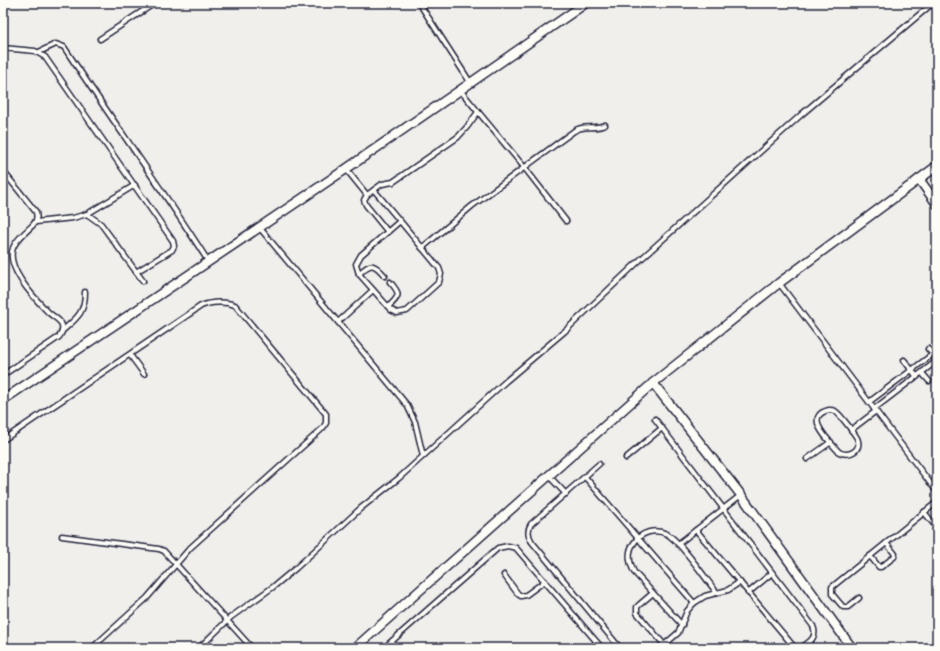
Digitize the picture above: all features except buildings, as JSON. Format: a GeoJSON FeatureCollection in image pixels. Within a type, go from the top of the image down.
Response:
{"type":"FeatureCollection","features":[{"type":"Feature","properties":{"kind":"street"},"geometry":{"type":"LineString","coordinates":[[3,400],[346,169],[586,3]]}},
{"type":"Feature","properties":{"kind":"street"},"geometry":{"type":"LineString","coordinates":[[355,648],[653,382],[779,283],[937,166]]}},
{"type":"Feature","properties":{"kind":"street"},"geometry":{"type":"LineString","coordinates":[[919,179],[937,204]]}},
{"type":"Feature","properties":{"kind":"street"},"geometry":{"type":"LineString","coordinates":[[653,382],[742,495],[849,647]]}},
{"type":"Feature","properties":{"kind":"lane"},"geometry":{"type":"LineString","coordinates":[[100,39],[155,3]]}},
{"type":"Feature","properties":{"kind":"lane"},"geometry":{"type":"LineString","coordinates":[[419,3],[470,82]]}},
{"type":"Feature","properties":{"kind":"lane"},"geometry":{"type":"LineString","coordinates":[[199,648],[239,610],[285,578],[361,508],[399,478],[506,381],[576,321],[641,259],[780,134],[933,3]]}},
{"type":"Feature","properties":{"kind":"lane"},"geometry":{"type":"LineString","coordinates":[[39,52],[56,44],[64,47],[208,261]]}},
{"type":"Feature","properties":{"kind":"lane"},"geometry":{"type":"LineString","coordinates":[[3,48],[39,52],[47,59],[173,241],[174,246],[172,250],[136,272]]}},
{"type":"Feature","properties":{"kind":"lane"},"geometry":{"type":"LineString","coordinates":[[460,90],[524,167],[566,221]]}},
{"type":"Feature","properties":{"kind":"lane"},"geometry":{"type":"LineString","coordinates":[[388,232],[366,205],[364,200],[367,195],[383,183],[393,182],[452,142],[467,127],[478,112]]}},
{"type":"Feature","properties":{"kind":"lane"},"geometry":{"type":"LineString","coordinates":[[422,248],[472,206],[577,129],[585,127],[598,128],[605,125]]}},
{"type":"Feature","properties":{"kind":"lane"},"geometry":{"type":"LineString","coordinates":[[346,169],[367,195]]}},
{"type":"Feature","properties":{"kind":"lane"},"geometry":{"type":"LineString","coordinates":[[3,171],[36,212],[36,222]]}},
{"type":"Feature","properties":{"kind":"lane"},"geometry":{"type":"LineString","coordinates":[[62,331],[62,324],[40,303],[24,284],[12,261],[11,253],[14,245],[36,222],[73,218],[87,214],[135,185]]}},
{"type":"Feature","properties":{"kind":"lane"},"geometry":{"type":"LineString","coordinates":[[374,190],[400,221],[440,271],[441,277],[439,282],[404,312],[394,312],[359,274],[356,267],[358,258],[400,221]]}},
{"type":"Feature","properties":{"kind":"lane"},"geometry":{"type":"LineString","coordinates":[[87,214],[101,224],[143,281]]}},
{"type":"Feature","properties":{"kind":"lane"},"geometry":{"type":"LineString","coordinates":[[259,227],[407,405],[416,426],[423,456]]}},
{"type":"Feature","properties":{"kind":"lane"},"geometry":{"type":"LineString","coordinates":[[359,274],[366,267],[372,265],[385,276]]}},
{"type":"Feature","properties":{"kind":"lane"},"geometry":{"type":"LineString","coordinates":[[388,307],[396,299],[398,294],[397,289],[390,282]]}},
{"type":"Feature","properties":{"kind":"lane"},"geometry":{"type":"LineString","coordinates":[[779,283],[937,492]]}},
{"type":"Feature","properties":{"kind":"lane"},"geometry":{"type":"LineString","coordinates":[[338,322],[373,290]]}},
{"type":"Feature","properties":{"kind":"lane"},"geometry":{"type":"LineString","coordinates":[[3,375],[58,337],[62,331],[78,317],[84,306],[85,292]]}},
{"type":"Feature","properties":{"kind":"lane"},"geometry":{"type":"LineString","coordinates":[[3,440],[201,306],[210,303],[232,304],[237,306],[326,414],[326,423],[323,428],[190,548],[147,598],[92,648]]}},
{"type":"Feature","properties":{"kind":"lane"},"geometry":{"type":"LineString","coordinates":[[851,430],[935,362],[936,358],[928,349]]}},
{"type":"Feature","properties":{"kind":"lane"},"geometry":{"type":"LineString","coordinates":[[869,402],[933,354]]}},
{"type":"Feature","properties":{"kind":"lane"},"geometry":{"type":"LineString","coordinates":[[130,355],[144,374]]}},
{"type":"Feature","properties":{"kind":"lane"},"geometry":{"type":"LineString","coordinates":[[904,360],[917,377]]}},
{"type":"Feature","properties":{"kind":"lane"},"geometry":{"type":"LineString","coordinates":[[922,372],[929,381]]}},
{"type":"Feature","properties":{"kind":"lane"},"geometry":{"type":"LineString","coordinates":[[829,410],[837,412],[851,430],[857,438],[858,442],[856,449],[850,454],[842,454],[838,452],[819,427],[818,420],[822,413],[829,410]]}},
{"type":"Feature","properties":{"kind":"lane"},"geometry":{"type":"LineString","coordinates":[[655,419],[815,630],[812,640],[801,648]]}},
{"type":"Feature","properties":{"kind":"lane"},"geometry":{"type":"LineString","coordinates":[[626,458],[662,428]]}},
{"type":"Feature","properties":{"kind":"lane"},"geometry":{"type":"LineString","coordinates":[[807,459],[830,442]]}},
{"type":"Feature","properties":{"kind":"lane"},"geometry":{"type":"LineString","coordinates":[[599,464],[531,524],[528,531],[530,538],[620,648]]}},
{"type":"Feature","properties":{"kind":"lane"},"geometry":{"type":"LineString","coordinates":[[548,475],[566,494]]}},
{"type":"Feature","properties":{"kind":"lane"},"geometry":{"type":"LineString","coordinates":[[585,477],[694,603]]}},
{"type":"Feature","properties":{"kind":"lane"},"geometry":{"type":"LineString","coordinates":[[678,544],[742,495]]}},
{"type":"Feature","properties":{"kind":"lane"},"geometry":{"type":"LineString","coordinates":[[859,598],[848,607],[843,607],[832,594],[831,589],[937,502]]}},
{"type":"Feature","properties":{"kind":"lane"},"geometry":{"type":"LineString","coordinates":[[924,512],[937,528]]}},
{"type":"Feature","properties":{"kind":"lane"},"geometry":{"type":"LineString","coordinates":[[696,530],[795,648]]}},
{"type":"Feature","properties":{"kind":"lane"},"geometry":{"type":"LineString","coordinates":[[682,625],[640,580],[630,565],[630,550],[638,538],[651,532],[666,534],[678,544],[717,593]]}},
{"type":"Feature","properties":{"kind":"lane"},"geometry":{"type":"LineString","coordinates":[[62,536],[159,549],[167,553],[252,648]]}},
{"type":"Feature","properties":{"kind":"lane"},"geometry":{"type":"LineString","coordinates":[[870,556],[881,567],[894,557],[895,554],[886,543]]}},
{"type":"Feature","properties":{"kind":"lane"},"geometry":{"type":"LineString","coordinates":[[384,648],[501,546],[516,548],[602,648]]}},
{"type":"Feature","properties":{"kind":"lane"},"geometry":{"type":"LineString","coordinates":[[748,592],[772,573]]}},
{"type":"Feature","properties":{"kind":"lane"},"geometry":{"type":"LineString","coordinates":[[504,575],[521,596],[526,595],[544,581]]}},
{"type":"Feature","properties":{"kind":"lane"},"geometry":{"type":"LineString","coordinates":[[653,594],[639,605],[636,610],[666,646],[678,633],[687,611],[694,603],[705,596],[728,590],[740,582]]}}]}
